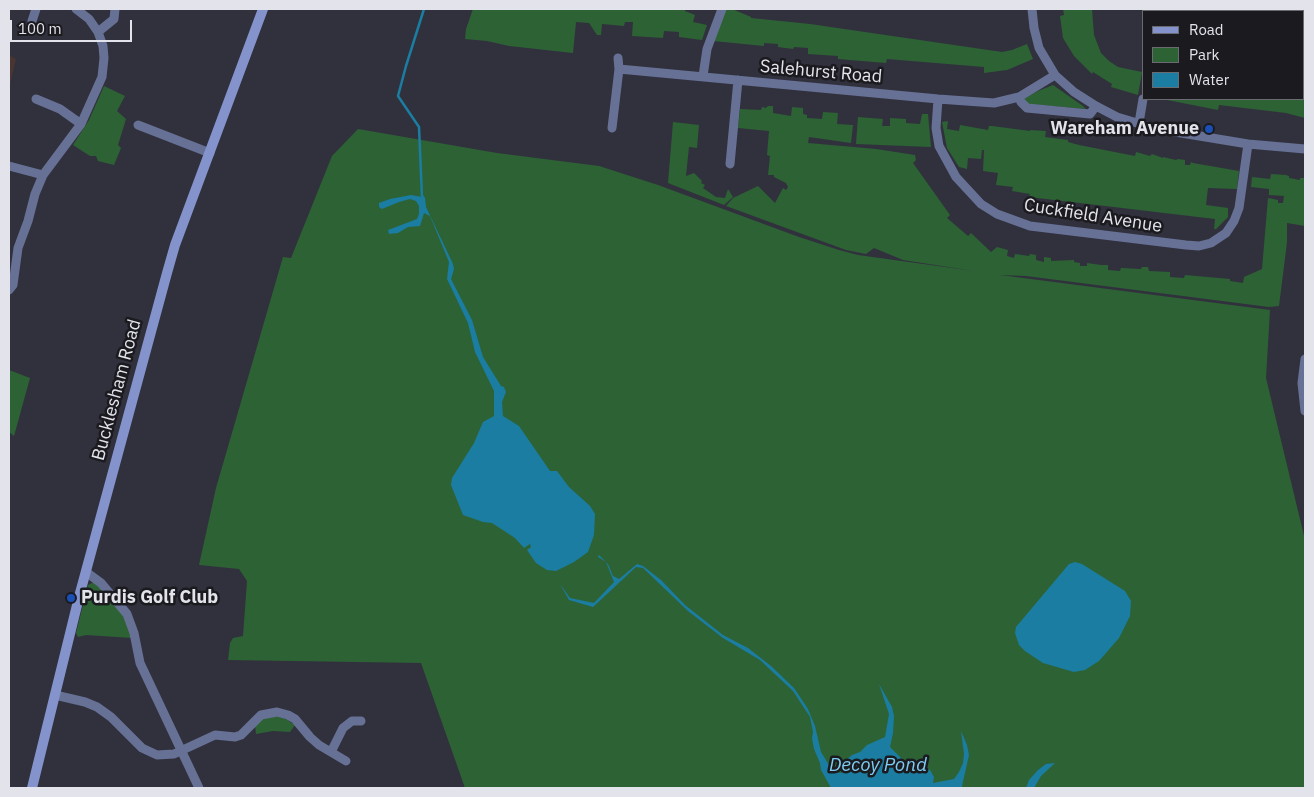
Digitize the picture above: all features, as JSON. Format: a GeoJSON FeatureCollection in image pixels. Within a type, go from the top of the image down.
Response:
{"type":"FeatureCollection","features":[{"type":"Feature","properties":{"kind":"street"},"geometry":{"type":"LineString","coordinates":[[32,21],[36,9]]}},
{"type":"Feature","properties":{"kind":"street"},"geometry":{"type":"LineString","coordinates":[[9,290],[13,285],[18,248],[35,194],[44,175],[81,124],[102,76],[103,46],[98,32],[90,19],[76,9]]}},
{"type":"Feature","properties":{"kind":"street"},"geometry":{"type":"LineString","coordinates":[[98,32],[114,18],[115,9]]}},
{"type":"Feature","properties":{"kind":"street","name":"Bucklesham Road"},"geometry":{"type":"LineString","coordinates":[[32,788],[86,572],[172,254],[263,9]]}},
{"type":"Feature","properties":{"kind":"street"},"geometry":{"type":"LineString","coordinates":[[703,76],[707,49],[722,9]]}},
{"type":"Feature","properties":{"kind":"street"},"geometry":{"type":"LineString","coordinates":[[1032,9],[1039,48],[1055,75],[1074,92],[1117,117],[1157,128],[1248,144],[1305,149]]}},
{"type":"Feature","properties":{"kind":"street"},"geometry":{"type":"LineString","coordinates":[[612,128],[619,69],[618,58]]}},
{"type":"Feature","properties":{"kind":"street","name":"Salehurst Road"},"geometry":{"type":"LineString","coordinates":[[619,69],[994,103],[1019,97],[1055,75]]}},
{"type":"Feature","properties":{"kind":"street"},"geometry":{"type":"LineString","coordinates":[[730,164],[738,80]]}},
{"type":"Feature","properties":{"kind":"street"},"geometry":{"type":"LineString","coordinates":[[1019,97],[1027,108],[1090,114],[1096,106]]}},
{"type":"Feature","properties":{"kind":"street"},"geometry":{"type":"LineString","coordinates":[[36,99],[60,109],[81,124]]}},
{"type":"Feature","properties":{"kind":"street","name":"Cuckfield Avenue"},"geometry":{"type":"LineString","coordinates":[[938,99],[936,128],[939,146],[956,177],[981,204],[997,214],[1030,226],[1170,244],[1199,246],[1211,243],[1226,233],[1234,221],[1239,208],[1248,144]]}},
{"type":"Feature","properties":{"kind":"street"},"geometry":{"type":"LineString","coordinates":[[1139,124],[1143,100]]}},
{"type":"Feature","properties":{"kind":"street"},"geometry":{"type":"LineString","coordinates":[[138,125],[210,153]]}},
{"type":"Feature","properties":{"kind":"street"},"geometry":{"type":"LineString","coordinates":[[9,166],[44,175]]}},
{"type":"Feature","properties":{"kind":"street"},"geometry":{"type":"LineString","coordinates":[[1305,359],[1302,383],[1305,411]]}},
{"type":"Feature","properties":{"kind":"street"},"geometry":{"type":"LineString","coordinates":[[86,572],[101,583],[127,614],[134,633],[140,663],[198,788]]}},
{"type":"Feature","properties":{"kind":"street"},"geometry":{"type":"LineString","coordinates":[[55,696],[85,702],[98,707],[111,717],[142,748],[150,753],[164,756],[182,751],[215,735],[235,737],[241,735],[261,715],[277,712],[295,719],[319,745],[346,761]]}},
{"type":"Feature","properties":{"kind":"street"},"geometry":{"type":"LineString","coordinates":[[331,752],[343,728],[352,721],[361,721]]}},
{"type":"Feature","properties":{"kind":"shaded area"},"geometry":{"type":"Polygon","coordinates":[[[9,55],[16,59],[9,89],[9,55]]]}},
{"type":"Feature","properties":{"kind":"green space"},"geometry":{"type":"Polygon","coordinates":[[[473,9],[685,9],[685,11],[695,15],[693,22],[707,25],[702,40],[679,37],[679,32],[664,31],[663,38],[632,36],[633,22],[625,22],[624,26],[602,24],[601,35],[597,35],[589,23],[576,22],[573,53],[465,39],[466,29],[473,9]]]}},
{"type":"Feature","properties":{"kind":"green space"},"geometry":{"type":"Polygon","coordinates":[[[725,9],[732,9],[751,18],[810,24],[1002,52],[1027,44],[1033,59],[1007,70],[984,73],[984,67],[887,59],[886,63],[838,59],[838,56],[808,54],[808,48],[794,47],[793,49],[778,47],[778,44],[764,43],[764,46],[713,41],[725,9]]]}},
{"type":"Feature","properties":{"kind":"green space"},"geometry":{"type":"Polygon","coordinates":[[[1063,9],[1092,9],[1094,35],[1101,53],[1118,67],[1142,72],[1138,95],[1111,87],[1112,84],[1093,72],[1092,74],[1074,56],[1063,38],[1060,16],[1064,15],[1063,9]]]}},
{"type":"Feature","properties":{"kind":"green space"},"geometry":{"type":"Polygon","coordinates":[[[1053,85],[1086,109],[1027,104],[1024,101],[1025,98],[1053,85]]]}},
{"type":"Feature","properties":{"kind":"green space"},"geometry":{"type":"Polygon","coordinates":[[[104,86],[125,96],[117,111],[126,119],[118,145],[121,148],[114,165],[98,161],[96,156],[90,156],[73,145],[89,120],[104,86]]]}},
{"type":"Feature","properties":{"kind":"green space"},"geometry":{"type":"Polygon","coordinates":[[[1305,91],[1305,118],[1286,113],[1219,105],[1218,110],[1167,100],[1304,100],[1305,91]]]}},
{"type":"Feature","properties":{"kind":"green space"},"geometry":{"type":"Polygon","coordinates":[[[773,106],[773,113],[791,116],[792,107],[803,108],[803,114],[807,115],[807,118],[822,119],[823,112],[838,113],[837,124],[853,125],[851,143],[809,137],[808,143],[876,149],[915,155],[916,160],[913,163],[950,215],[947,218],[968,236],[971,233],[991,252],[997,247],[1008,250],[1007,256],[1014,258],[1015,254],[1029,256],[1030,254],[1036,255],[1036,260],[1044,262],[1044,257],[1051,258],[1051,261],[1074,260],[1074,262],[1080,263],[1080,266],[1087,266],[1087,263],[1108,265],[1108,270],[1120,271],[1121,268],[1141,269],[1142,267],[1148,267],[1149,271],[1170,272],[1170,277],[1184,278],[1185,275],[1230,279],[1230,281],[1243,283],[1244,277],[1262,269],[1268,198],[1278,200],[1278,203],[1283,203],[1284,196],[1269,195],[1269,189],[1251,187],[1252,177],[1270,179],[1271,174],[1286,175],[1289,178],[1300,180],[1300,178],[1305,178],[1305,226],[1287,223],[1287,242],[1279,306],[1269,307],[1026,276],[1000,275],[1270,310],[1266,378],[1305,540],[1305,788],[465,788],[421,663],[228,660],[230,643],[233,638],[243,636],[247,581],[239,569],[199,565],[216,488],[283,257],[291,258],[332,156],[358,129],[497,153],[599,166],[658,185],[839,250],[858,255],[974,271],[903,260],[874,248],[866,254],[846,250],[726,206],[733,198],[758,186],[775,203],[783,188],[786,190],[788,187],[786,183],[774,177],[774,175],[768,175],[770,156],[767,155],[769,131],[738,128],[740,109],[761,110],[762,107],[766,108],[773,106]]]}},
{"type":"Feature","properties":{"kind":"green space"},"geometry":{"type":"Polygon","coordinates":[[[922,114],[928,114],[931,147],[856,144],[858,117],[883,119],[882,126],[890,126],[890,118],[906,119],[906,123],[920,124],[922,114]]]}},
{"type":"Feature","properties":{"kind":"green space"},"geometry":{"type":"Polygon","coordinates":[[[948,121],[947,129],[959,131],[960,125],[988,130],[989,126],[992,126],[1046,131],[1045,137],[1068,140],[1068,142],[1079,145],[1135,156],[1136,152],[1150,156],[1152,154],[1163,158],[1185,160],[1185,165],[1190,165],[1191,162],[1239,171],[1237,189],[1208,188],[1206,205],[1228,208],[1228,217],[1216,229],[1214,229],[1215,219],[1029,197],[1030,194],[1012,191],[1013,187],[996,185],[998,173],[983,171],[984,150],[982,150],[981,159],[968,158],[967,169],[959,167],[947,148],[942,122],[948,121]]]}},
{"type":"Feature","properties":{"kind":"green space"},"geometry":{"type":"Polygon","coordinates":[[[673,122],[699,125],[697,148],[689,147],[686,176],[694,173],[702,181],[701,183],[705,185],[703,188],[716,197],[725,198],[728,189],[733,197],[724,205],[668,183],[673,122]]]}},
{"type":"Feature","properties":{"kind":"green space"},"geometry":{"type":"Polygon","coordinates":[[[9,370],[30,378],[14,436],[9,432],[9,370]]]}},
{"type":"Feature","properties":{"kind":"green space"},"geometry":{"type":"Polygon","coordinates":[[[94,582],[99,585],[126,619],[132,638],[86,635],[78,637],[76,633],[88,585],[94,582]]]}},
{"type":"Feature","properties":{"kind":"green space"},"geometry":{"type":"Polygon","coordinates":[[[265,716],[281,716],[295,725],[290,732],[273,731],[256,734],[255,725],[265,716]]]}},
{"type":"Feature","properties":{"kind":"water"},"geometry":{"type":"Polygon","coordinates":[[[421,192],[425,198],[426,207],[453,264],[454,269],[451,279],[472,320],[483,357],[506,392],[502,402],[503,416],[519,426],[550,471],[557,471],[569,487],[590,506],[595,514],[594,535],[588,552],[556,571],[547,570],[536,563],[527,550],[531,547],[530,544],[524,548],[515,538],[492,523],[463,515],[451,485],[452,478],[474,443],[483,422],[494,416],[494,391],[475,352],[468,323],[447,279],[449,262],[430,216],[424,213],[420,226],[408,227],[398,233],[389,234],[388,230],[417,219],[419,206],[416,201],[410,199],[382,209],[379,207],[379,203],[390,199],[411,195],[422,197],[421,192]]]}},
{"type":"Feature","properties":{"kind":"water","name":"Decoy Pond"},"geometry":{"type":"Polygon","coordinates":[[[606,562],[613,576],[619,579],[637,564],[643,566],[661,580],[685,605],[723,635],[748,648],[771,666],[794,688],[808,709],[815,726],[821,752],[829,765],[838,773],[852,771],[852,769],[840,770],[845,761],[852,755],[860,752],[867,745],[885,737],[889,714],[879,684],[892,707],[894,716],[890,747],[904,761],[930,770],[934,777],[933,783],[954,779],[959,772],[964,754],[961,731],[969,755],[963,788],[831,788],[821,770],[814,749],[810,717],[793,691],[760,660],[723,638],[688,611],[643,568],[636,567],[593,607],[569,600],[560,584],[570,598],[594,603],[614,582],[606,562]]]}},
{"type":"Feature","properties":{"kind":"water"},"geometry":{"type":"Polygon","coordinates":[[[1075,562],[1082,564],[1125,591],[1131,601],[1130,616],[1119,638],[1099,661],[1085,670],[1074,672],[1043,663],[1019,645],[1015,633],[1016,627],[1069,564],[1075,562]]]}},
{"type":"Feature","properties":{"kind":"water"},"geometry":{"type":"Polygon","coordinates":[[[1055,763],[1041,776],[1034,788],[1026,788],[1029,780],[1038,770],[1046,764],[1055,763]]]}},
{"type":"Feature","properties":{"kind":"waterway"},"geometry":{"type":"LineString","coordinates":[[422,197],[419,127],[398,96],[424,9]]}},
{"type":"Feature","properties":{"kind":"place","name":"Wareham Avenue"},"geometry":{"type":"Point","coordinates":[1209,129]}},
{"type":"Feature","properties":{"kind":"place","name":"Purdis Golf Club"},"geometry":{"type":"Point","coordinates":[71,598]}}]}
